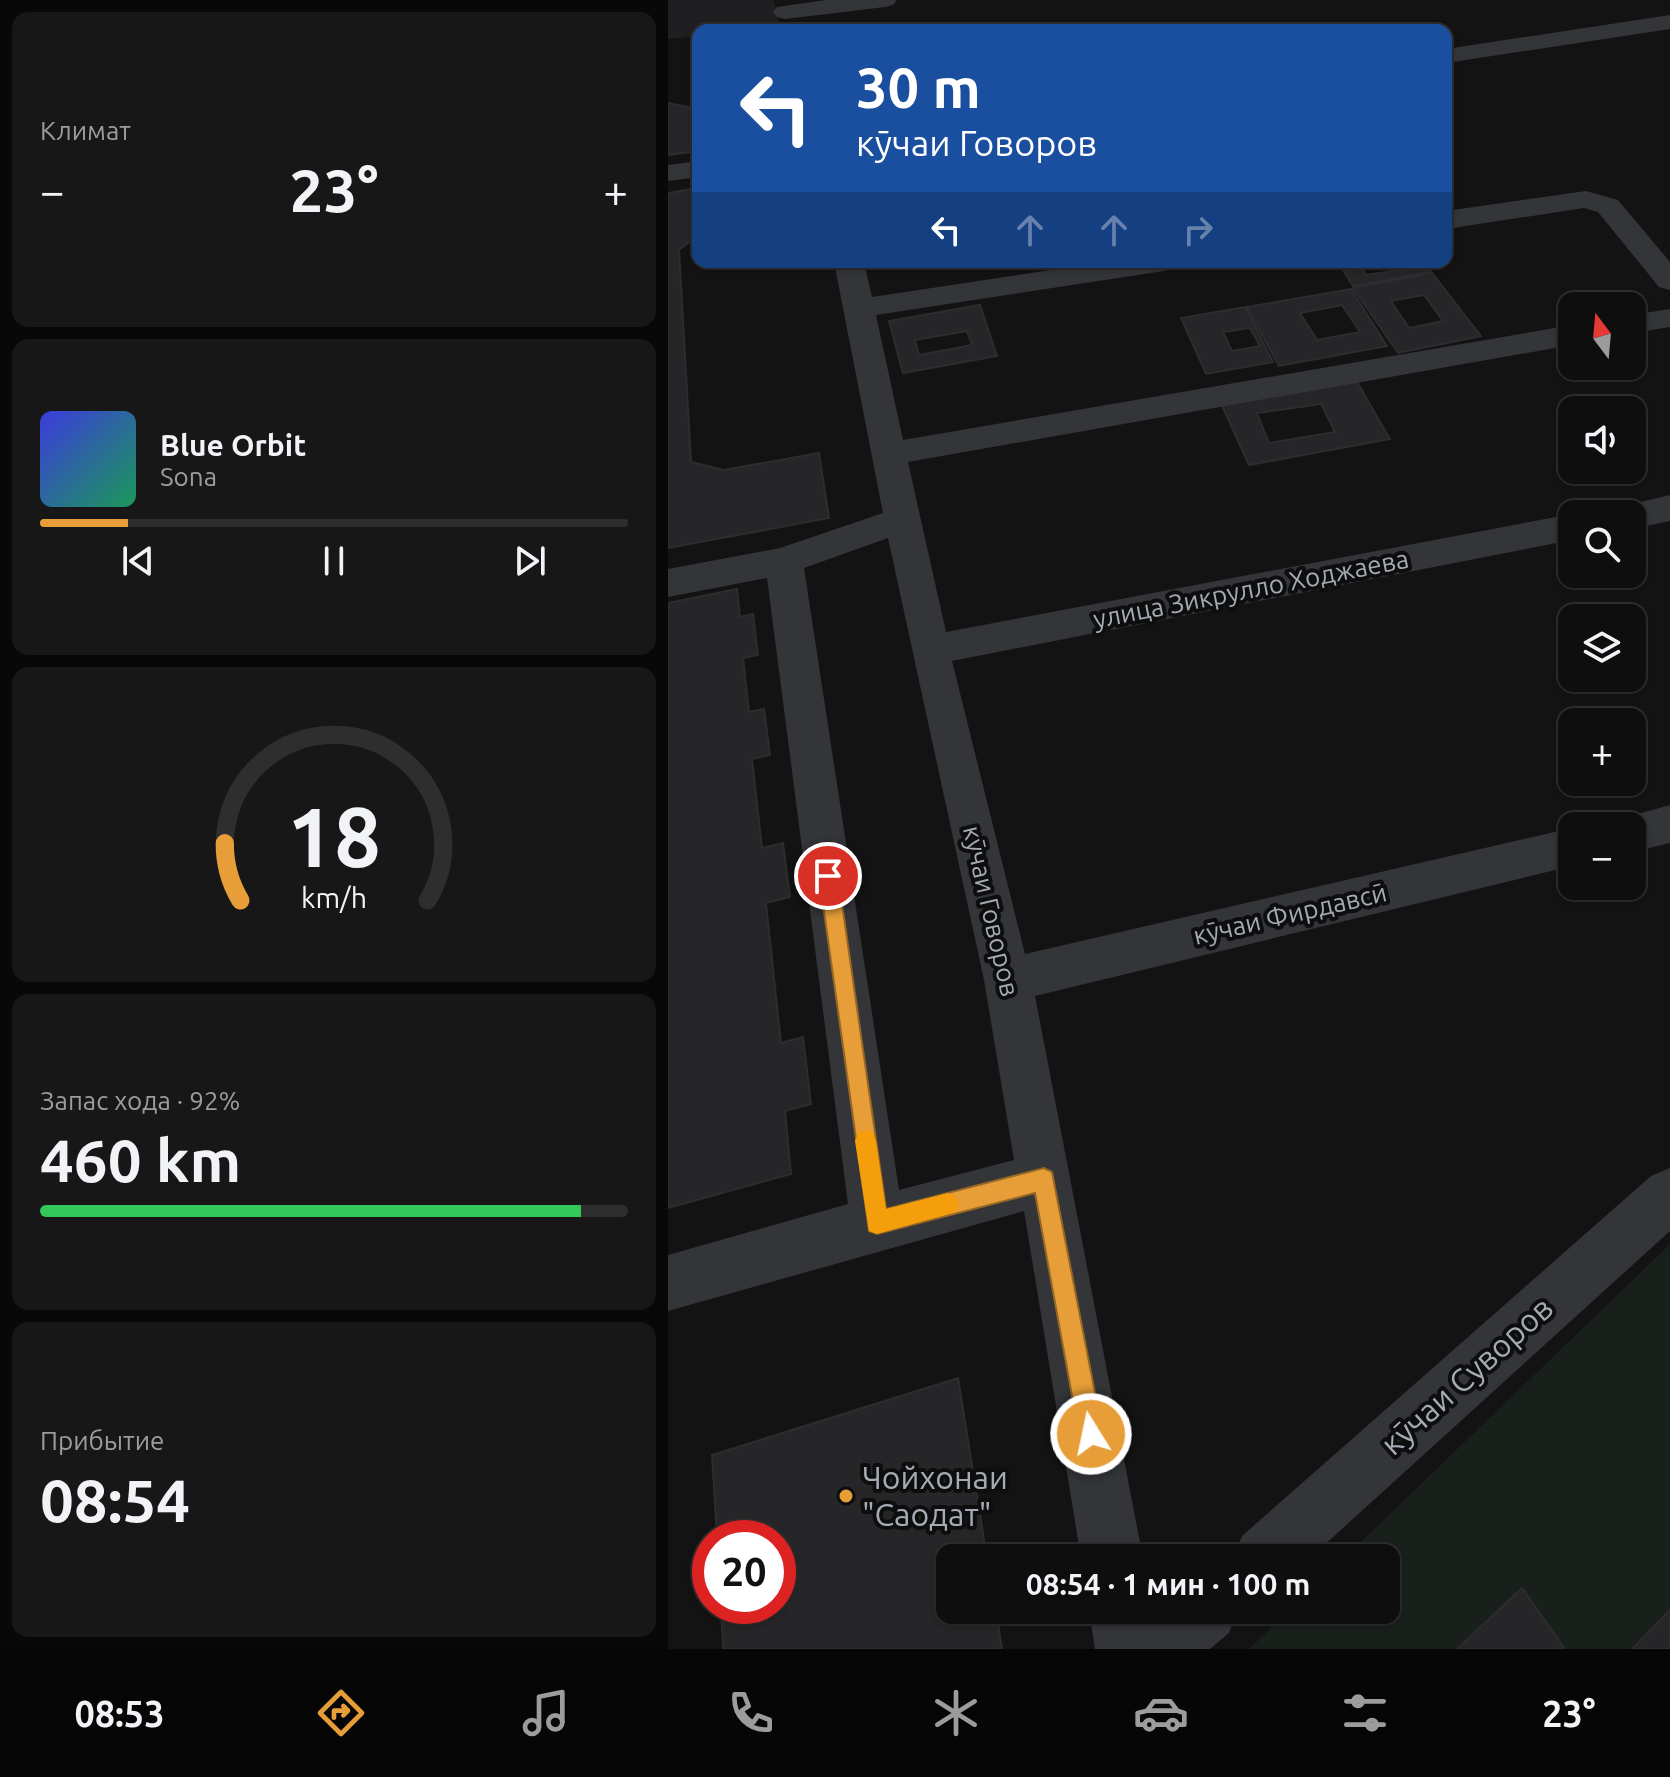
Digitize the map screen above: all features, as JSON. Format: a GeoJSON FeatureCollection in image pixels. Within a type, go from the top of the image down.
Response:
{"type":"FeatureCollection","features":[{"type":"Feature","properties":{"kind":"street"},"geometry":{"type":"LineString","coordinates":[[786,14],[885,0]]}},
{"type":"Feature","properties":{"kind":"street"},"geometry":{"type":"LineString","coordinates":[[1452,55],[1670,22]]}},
{"type":"Feature","properties":{"kind":"street"},"geometry":{"type":"LineString","coordinates":[[668,173],[692,170]]}},
{"type":"Feature","properties":{"kind":"street"},"geometry":{"type":"LineString","coordinates":[[1452,219],[1586,199],[1599,201],[1608,206],[1670,281]]}},
{"type":"Feature","properties":{"kind":"street","name":"кӯчаи Говоров"},"geometry":{"type":"LineString","coordinates":[[850,268],[930,650],[1008,980],[1110,1544]]}},
{"type":"Feature","properties":{"kind":"street"},"geometry":{"type":"LineString","coordinates":[[859,308],[1124,268]]}},
{"type":"Feature","properties":{"kind":"street"},"geometry":{"type":"LineString","coordinates":[[1646,322],[1670,318]]}},
{"type":"Feature","properties":{"kind":"street"},"geometry":{"type":"LineString","coordinates":[[889,454],[1558,337]]}},
{"type":"Feature","properties":{"kind":"street"},"geometry":{"type":"LineString","coordinates":[[1646,513],[1670,508]]}},
{"type":"Feature","properties":{"kind":"street"},"geometry":{"type":"LineString","coordinates":[[668,583],[784,561],[902,520]]}},
{"type":"Feature","properties":{"kind":"street","name":"улица Зикрулло Ходжаева"},"geometry":{"type":"LineString","coordinates":[[930,650],[1558,530]]}},
{"type":"Feature","properties":{"kind":"street"},"geometry":{"type":"LineString","coordinates":[[784,561],[877,1223]]}},
{"type":"Feature","properties":{"kind":"street"},"geometry":{"type":"LineString","coordinates":[[1646,830],[1670,824]]}},
{"type":"Feature","properties":{"kind":"street","name":"кӯчаи Фирдавсӣ"},"geometry":{"type":"LineString","coordinates":[[1008,980],[1558,850]]}},
{"type":"Feature","properties":{"kind":"street"},"geometry":{"type":"LineString","coordinates":[[668,1283],[1044,1179]]}},
{"type":"Feature","properties":{"kind":"street","name":"кӯчаи Суворов"},"geometry":{"type":"LineString","coordinates":[[1280,1544],[1670,1195]]}},
{"type":"Feature","properties":{"kind":"street"},"geometry":{"type":"LineString","coordinates":[[1123,1624],[1127,1649]]}},
{"type":"Feature","properties":{"kind":"street"},"geometry":{"type":"LineString","coordinates":[[1162,1649],[1190,1624]]}},
{"type":"Feature","properties":{"kind":"shaded area"},"geometry":{"type":"Polygon","coordinates":[[[668,0],[774,0],[780,24],[692,24],[692,37],[668,39],[668,0]]]}},
{"type":"Feature","properties":{"kind":"shaded area"},"geometry":{"type":"Polygon","coordinates":[[[1670,1244],[1670,1649],[1249,1649],[1275,1624],[1400,1624],[1400,1544],[1359,1544],[1670,1244]]]}},
{"type":"Feature","properties":{"kind":"building"},"geometry":{"type":"Polygon","coordinates":[[[668,103],[692,108],[692,152],[668,155],[668,103]]]}},
{"type":"Feature","properties":{"kind":"building"},"geometry":{"type":"Polygon","coordinates":[[[692,189],[692,240],[679,250],[691,462],[724,470],[819,453],[829,518],[668,548],[668,193],[692,189]]]}},
{"type":"Feature","properties":{"kind":"building"},"geometry":{"type":"Polygon","coordinates":[[[1342,268],[1362,268],[1366,275],[1405,268],[1428,268],[1431,272],[1353,286],[1342,268]]]}},
{"type":"Feature","properties":{"kind":"building"},"geometry":{"type":"Polygon","coordinates":[[[1432,273],[1481,336],[1398,353],[1353,288],[1432,273]],[[1424,295],[1391,301],[1409,328],[1443,321],[1424,295]]]}},
{"type":"Feature","properties":{"kind":"building"},"geometry":{"type":"Polygon","coordinates":[[[1351,289],[1387,346],[1279,366],[1247,307],[1351,289]],[[1342,305],[1300,313],[1317,340],[1360,332],[1342,305]]]}},
{"type":"Feature","properties":{"kind":"building"},"geometry":{"type":"Polygon","coordinates":[[[980,305],[997,356],[903,373],[889,321],[980,305]],[[967,331],[915,340],[919,355],[972,345],[967,331]]]}},
{"type":"Feature","properties":{"kind":"building"},"geometry":{"type":"Polygon","coordinates":[[[1245,307],[1273,362],[1206,374],[1181,318],[1245,307]],[[1250,328],[1223,332],[1232,351],[1260,346],[1250,328]]]}},
{"type":"Feature","properties":{"kind":"building"},"geometry":{"type":"Polygon","coordinates":[[[1353,375],[1390,439],[1249,465],[1219,399],[1353,375]],[[1321,404],[1257,413],[1269,443],[1335,432],[1321,404]]]}},
{"type":"Feature","properties":{"kind":"building"},"geometry":{"type":"Polygon","coordinates":[[[737,589],[740,617],[753,614],[758,655],[743,658],[749,712],[764,709],[770,755],[752,759],[762,848],[783,843],[790,897],[766,903],[781,1043],[803,1037],[811,1104],[785,1111],[791,1174],[668,1208],[668,603],[737,589]]]}},
{"type":"Feature","properties":{"kind":"building","name":"Чойхонаи \"Саодат\""},"geometry":{"type":"Polygon","coordinates":[[[958,1378],[985,1544],[936,1544],[936,1624],[998,1624],[1002,1649],[723,1649],[722,1624],[796,1624],[796,1520],[716,1520],[712,1455],[958,1378]]]}},
{"type":"Feature","properties":{"kind":"building"},"geometry":{"type":"Polygon","coordinates":[[[1522,1588],[1565,1649],[1457,1649],[1522,1588]]]}},
{"type":"Feature","properties":{"kind":"building"},"geometry":{"type":"Polygon","coordinates":[[[1670,1610],[1670,1649],[1632,1649],[1670,1610]]]}},
{"type":"Feature","properties":{"kind":"slow traffic"},"geometry":{"type":"LineString","coordinates":[[865,1141],[877,1223],[948,1204]]}},
{"type":"Feature","properties":{"kind":"place","name":"Чойхонаи \"Саодат\""},"geometry":{"type":"Point","coordinates":[846,1496]}},
{"type":"Feature","properties":{"kind":"route"},"geometry":{"type":"LineString","coordinates":[[828,876],[877,1223],[1044,1179],[1091,1434]]}}]}
